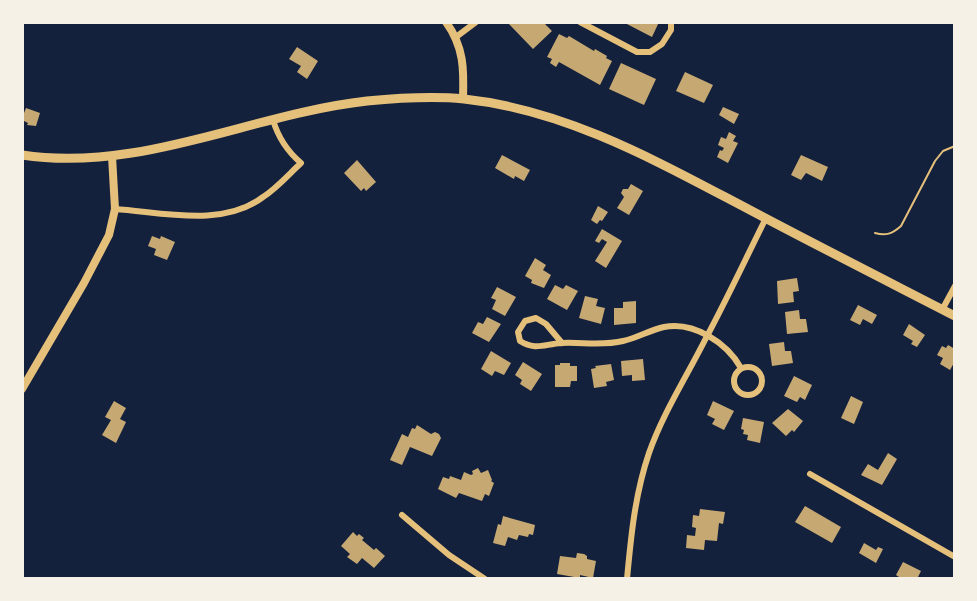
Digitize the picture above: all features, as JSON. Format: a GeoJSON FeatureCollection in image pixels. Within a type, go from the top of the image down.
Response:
{"type":"FeatureCollection","features":[{"type":"Feature","properties":{"kind":"main road"},"geometry":{"type":"LineString","coordinates":[[22,155],[83,159],[112,156],[365,101],[463,99],[518,109],[628,147],[955,316]]}},
{"type":"Feature","properties":{"kind":"street"},"geometry":{"type":"LineString","coordinates":[[446,22],[456,37],[463,67],[463,99]]}},
{"type":"Feature","properties":{"kind":"street"},"geometry":{"type":"LineString","coordinates":[[456,37],[476,22]]}},
{"type":"Feature","properties":{"kind":"street"},"geometry":{"type":"LineString","coordinates":[[580,22],[637,52],[650,52],[662,44],[671,30],[671,22]]}},
{"type":"Feature","properties":{"kind":"street"},"geometry":{"type":"LineString","coordinates":[[115,209],[215,215],[235,212],[263,198],[301,163],[277,134],[273,120]]}},
{"type":"Feature","properties":{"kind":"street"},"geometry":{"type":"LineString","coordinates":[[22,389],[109,235],[115,209],[112,156]]}},
{"type":"Feature","properties":{"kind":"street"},"geometry":{"type":"LineString","coordinates":[[627,579],[632,521],[640,485],[662,421],[766,218]]}},
{"type":"Feature","properties":{"kind":"street"},"geometry":{"type":"LineString","coordinates":[[942,310],[955,286]]}},
{"type":"Feature","properties":{"kind":"street"},"geometry":{"type":"LineString","coordinates":[[562,343],[546,324],[536,318],[525,321],[518,332],[520,341],[530,347],[623,341],[666,327],[680,327],[708,336],[728,350],[741,368]]}},
{"type":"Feature","properties":{"kind":"street"},"geometry":{"type":"LineString","coordinates":[[741,368],[755,368],[761,375],[762,384],[757,392],[744,395],[736,389],[734,380],[741,368]]}},
{"type":"Feature","properties":{"kind":"street"},"geometry":{"type":"LineString","coordinates":[[810,474],[955,557]]}},
{"type":"Feature","properties":{"kind":"street"},"geometry":{"type":"LineString","coordinates":[[402,515],[449,555],[485,579]]}},
{"type":"Feature","properties":{"kind":"path"},"geometry":{"type":"LineString","coordinates":[[875,233],[893,234],[901,226],[935,161],[943,151],[955,146]]}},
{"type":"Feature","properties":{"kind":"building"},"geometry":{"type":"Polygon","coordinates":[[[507,22],[548,22],[545,24],[552,31],[533,49],[507,22]]]}},
{"type":"Feature","properties":{"kind":"building"},"geometry":{"type":"Polygon","coordinates":[[[623,22],[659,22],[652,37],[623,22]]]}},
{"type":"Feature","properties":{"kind":"building"},"geometry":{"type":"Polygon","coordinates":[[[559,34],[595,49],[612,61],[600,85],[559,62],[556,67],[550,63],[552,59],[547,57],[559,34]]]}},
{"type":"Feature","properties":{"kind":"building"},"geometry":{"type":"Polygon","coordinates":[[[297,47],[318,61],[307,79],[297,72],[301,66],[289,59],[297,47]]]}},
{"type":"Feature","properties":{"kind":"building"},"geometry":{"type":"Polygon","coordinates":[[[621,63],[656,79],[644,105],[609,89],[621,63]]]}},
{"type":"Feature","properties":{"kind":"building"},"geometry":{"type":"Polygon","coordinates":[[[685,72],[713,85],[704,103],[676,91],[685,72]]]}},
{"type":"Feature","properties":{"kind":"building"},"geometry":{"type":"Polygon","coordinates":[[[723,107],[739,114],[734,124],[719,115],[723,107]]]}},
{"type":"Feature","properties":{"kind":"building"},"geometry":{"type":"Polygon","coordinates":[[[26,108],[40,113],[36,126],[27,125],[22,120],[22,112],[26,108]]]}},
{"type":"Feature","properties":{"kind":"building"},"geometry":{"type":"Polygon","coordinates":[[[729,132],[736,136],[733,141],[738,143],[728,163],[717,157],[724,148],[718,145],[721,137],[726,139],[729,132]]]}},
{"type":"Feature","properties":{"kind":"building"},"geometry":{"type":"Polygon","coordinates":[[[502,155],[530,170],[524,181],[495,168],[502,155]]]}},
{"type":"Feature","properties":{"kind":"building"},"geometry":{"type":"Polygon","coordinates":[[[801,155],[828,167],[822,181],[806,173],[801,180],[791,175],[801,155]]]}},
{"type":"Feature","properties":{"kind":"building"},"geometry":{"type":"Polygon","coordinates":[[[357,160],[376,182],[366,191],[364,188],[361,191],[344,173],[357,160]]]}},
{"type":"Feature","properties":{"kind":"building"},"geometry":{"type":"Polygon","coordinates":[[[631,184],[643,191],[629,215],[617,208],[624,197],[621,193],[623,189],[628,189],[631,184]]]}},
{"type":"Feature","properties":{"kind":"building"},"geometry":{"type":"Polygon","coordinates":[[[598,206],[608,212],[597,224],[591,220],[598,206]]]}},
{"type":"Feature","properties":{"kind":"building"},"geometry":{"type":"Polygon","coordinates":[[[602,229],[622,241],[606,268],[595,261],[607,242],[602,239],[599,243],[595,241],[602,229]]]}},
{"type":"Feature","properties":{"kind":"building"},"geometry":{"type":"Polygon","coordinates":[[[152,236],[175,242],[167,260],[154,255],[156,249],[148,246],[152,236]]]}},
{"type":"Feature","properties":{"kind":"building"},"geometry":{"type":"Polygon","coordinates":[[[535,258],[546,265],[543,270],[551,275],[544,288],[531,283],[532,280],[525,276],[535,258]]]}},
{"type":"Feature","properties":{"kind":"building"},"geometry":{"type":"Polygon","coordinates":[[[797,278],[799,291],[793,292],[794,302],[778,304],[777,281],[797,278]]]}},
{"type":"Feature","properties":{"kind":"building"},"geometry":{"type":"Polygon","coordinates":[[[555,285],[563,289],[566,285],[578,291],[567,310],[547,299],[555,285]]]}},
{"type":"Feature","properties":{"kind":"building"},"geometry":{"type":"Polygon","coordinates":[[[497,287],[516,297],[505,316],[492,309],[496,300],[491,298],[497,287]]]}},
{"type":"Feature","properties":{"kind":"building"},"geometry":{"type":"Polygon","coordinates":[[[585,296],[598,299],[596,306],[605,308],[601,324],[579,318],[585,296]]]}},
{"type":"Feature","properties":{"kind":"building"},"geometry":{"type":"Polygon","coordinates":[[[636,301],[636,323],[614,325],[614,308],[623,308],[623,302],[636,301]]]}},
{"type":"Feature","properties":{"kind":"building"},"geometry":{"type":"Polygon","coordinates":[[[858,305],[877,315],[872,324],[863,319],[860,325],[850,320],[858,305]]]}},
{"type":"Feature","properties":{"kind":"building"},"geometry":{"type":"Polygon","coordinates":[[[799,310],[800,319],[806,319],[808,332],[787,334],[785,312],[799,310]]]}},
{"type":"Feature","properties":{"kind":"building"},"geometry":{"type":"Polygon","coordinates":[[[487,317],[501,324],[489,342],[472,333],[478,322],[483,324],[487,317]]]}},
{"type":"Feature","properties":{"kind":"building"},"geometry":{"type":"Polygon","coordinates":[[[909,324],[925,335],[917,347],[903,335],[909,324]]]}},
{"type":"Feature","properties":{"kind":"building"},"geometry":{"type":"Polygon","coordinates":[[[784,342],[785,351],[791,351],[793,363],[772,366],[769,344],[784,342]]]}},
{"type":"Feature","properties":{"kind":"building"},"geometry":{"type":"Polygon","coordinates":[[[948,345],[955,349],[955,361],[950,370],[940,364],[943,358],[937,355],[942,346],[946,348],[948,345]]]}},
{"type":"Feature","properties":{"kind":"building"},"geometry":{"type":"Polygon","coordinates":[[[491,351],[511,363],[504,375],[495,371],[492,376],[481,369],[491,351]]]}},
{"type":"Feature","properties":{"kind":"building"},"geometry":{"type":"Polygon","coordinates":[[[643,359],[645,380],[632,381],[632,375],[622,376],[621,361],[643,359]]]}},
{"type":"Feature","properties":{"kind":"building"},"geometry":{"type":"Polygon","coordinates":[[[523,362],[542,374],[531,391],[520,384],[522,380],[515,375],[523,362]]]}},
{"type":"Feature","properties":{"kind":"building"},"geometry":{"type":"Polygon","coordinates":[[[611,364],[614,380],[606,382],[607,386],[594,388],[591,369],[611,364]]]}},
{"type":"Feature","properties":{"kind":"building"},"geometry":{"type":"Polygon","coordinates":[[[555,365],[577,366],[577,381],[571,381],[570,387],[555,387],[555,365]]]}},
{"type":"Feature","properties":{"kind":"building"},"geometry":{"type":"Polygon","coordinates":[[[794,376],[812,385],[805,400],[800,397],[797,402],[784,396],[794,376]]]}},
{"type":"Feature","properties":{"kind":"building"},"geometry":{"type":"Polygon","coordinates":[[[851,396],[863,402],[854,424],[841,418],[851,396]]]}},
{"type":"Feature","properties":{"kind":"building"},"geometry":{"type":"Polygon","coordinates":[[[114,401],[126,408],[120,419],[126,422],[116,443],[102,435],[111,420],[105,417],[114,401]]]}},
{"type":"Feature","properties":{"kind":"building"},"geometry":{"type":"Polygon","coordinates":[[[713,401],[734,411],[724,430],[712,424],[715,419],[707,415],[713,401]]]}},
{"type":"Feature","properties":{"kind":"building"},"geometry":{"type":"Polygon","coordinates":[[[788,409],[803,421],[786,436],[772,423],[788,409]]]}},
{"type":"Feature","properties":{"kind":"building"},"geometry":{"type":"Polygon","coordinates":[[[743,418],[764,422],[760,443],[747,440],[748,435],[743,434],[744,430],[741,429],[743,418]]]}},
{"type":"Feature","properties":{"kind":"building"},"geometry":{"type":"Polygon","coordinates":[[[417,425],[431,434],[439,434],[441,438],[432,456],[410,447],[402,465],[390,460],[402,434],[408,437],[417,425]]]}},
{"type":"Feature","properties":{"kind":"building"},"geometry":{"type":"Polygon","coordinates":[[[888,453],[897,459],[882,485],[861,475],[868,464],[878,470],[888,453]]]}},
{"type":"Feature","properties":{"kind":"building"},"geometry":{"type":"Polygon","coordinates":[[[478,468],[481,473],[488,470],[494,483],[489,496],[485,494],[482,501],[459,493],[456,498],[438,489],[443,477],[461,480],[464,472],[471,475],[478,468]]]}},
{"type":"Feature","properties":{"kind":"building"},"geometry":{"type":"Polygon","coordinates":[[[805,506],[841,527],[832,543],[795,522],[805,506]]]}},
{"type":"Feature","properties":{"kind":"building"},"geometry":{"type":"Polygon","coordinates":[[[700,509],[725,512],[723,524],[719,523],[717,541],[705,540],[704,550],[686,548],[687,535],[695,536],[693,515],[699,516],[700,509]]]}},
{"type":"Feature","properties":{"kind":"building"},"geometry":{"type":"Polygon","coordinates":[[[503,516],[535,525],[533,535],[519,535],[517,540],[508,537],[505,546],[493,543],[503,516]]]}},
{"type":"Feature","properties":{"kind":"building"},"geometry":{"type":"Polygon","coordinates":[[[353,532],[385,556],[374,568],[362,558],[357,564],[347,557],[350,554],[341,546],[353,532]]]}},
{"type":"Feature","properties":{"kind":"building"},"geometry":{"type":"Polygon","coordinates":[[[864,543],[876,550],[878,547],[883,549],[876,563],[859,553],[864,543]]]}},
{"type":"Feature","properties":{"kind":"building"},"geometry":{"type":"Polygon","coordinates":[[[577,553],[596,561],[593,578],[557,574],[560,556],[576,558],[577,553]]]}},
{"type":"Feature","properties":{"kind":"building"},"geometry":{"type":"Polygon","coordinates":[[[903,562],[921,571],[917,579],[902,579],[896,575],[903,562]]]}}]}
